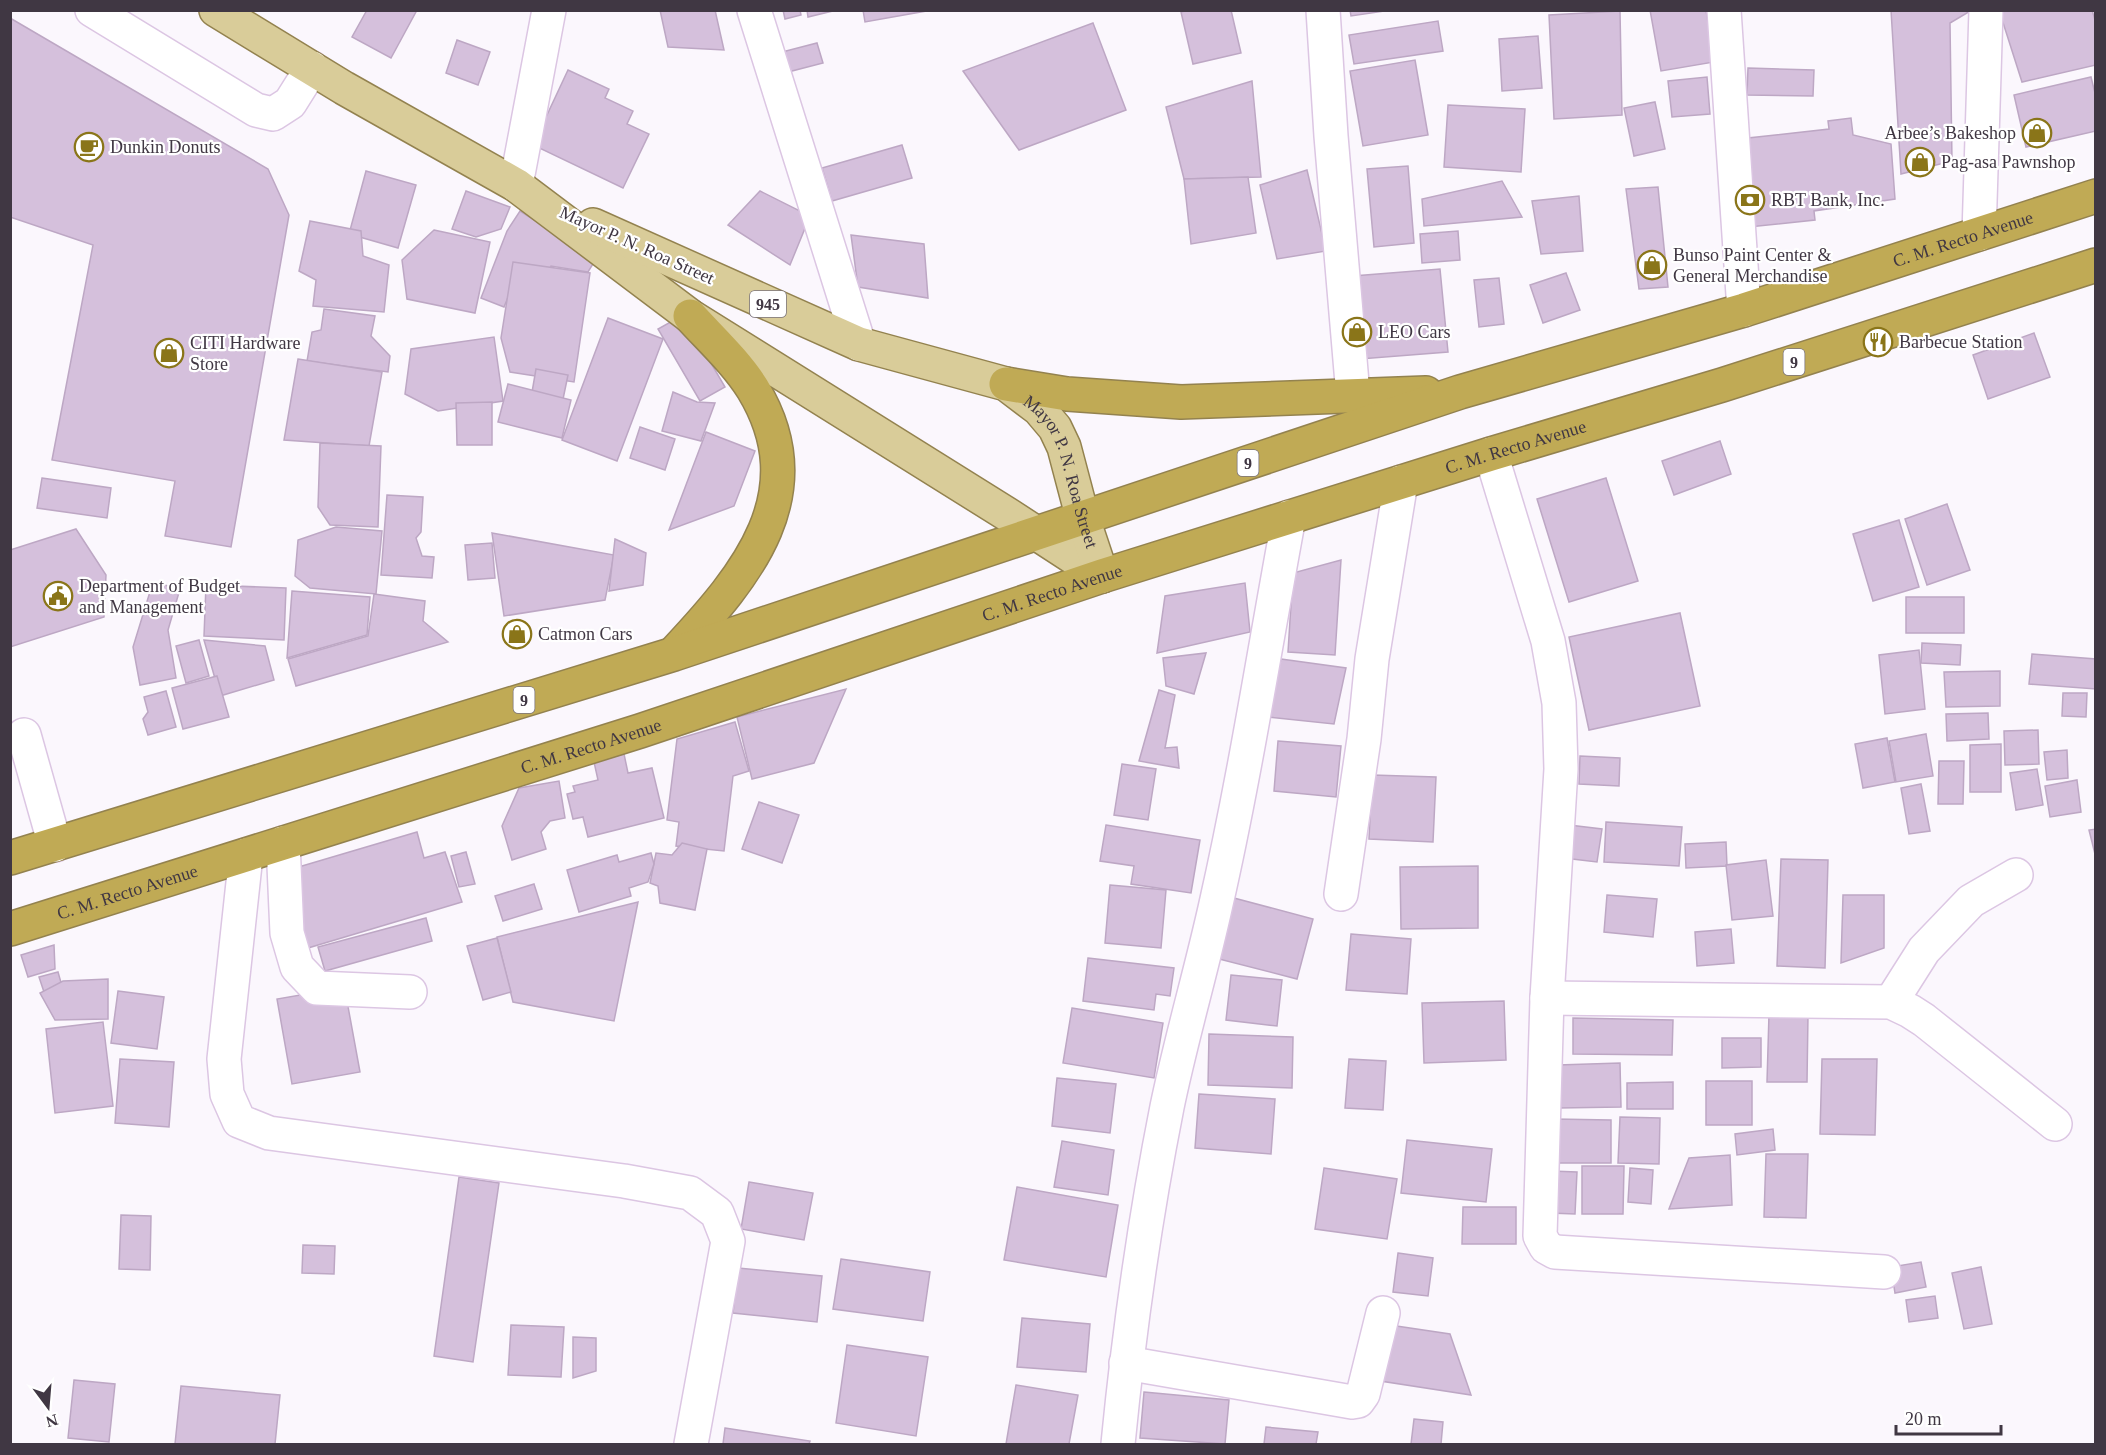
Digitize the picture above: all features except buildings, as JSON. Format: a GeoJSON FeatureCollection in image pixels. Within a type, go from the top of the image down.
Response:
{"type":"FeatureCollection","features":[{"type":"Feature","properties":{"kind":"highway","name":"C. M. Recto Avenue"},"geometry":{"type":"LineString","coordinates":[[10,858],[674,654],[1460,393],[1744,310],[2096,196]]}},
{"type":"Feature","properties":{"kind":"highway","name":"C. M. Recto Avenue"},"geometry":{"type":"LineString","coordinates":[[10,928],[640,731],[1102,576],[1289,517],[2094,272]]}},
{"type":"Feature","properties":{"kind":"highway"},"geometry":{"type":"LineString","coordinates":[[674,654],[718,607],[756,553],[773,510],[778,481],[775,442],[753,389],[690,316]]}},
{"type":"Feature","properties":{"kind":"highway"},"geometry":{"type":"LineString","coordinates":[[1006,384],[1067,393],[1181,402],[1460,393]]}},
{"type":"Feature","properties":{"kind":"main road","name":"Mayor P. N. Roa Street"},"geometry":{"type":"LineString","coordinates":[[216,10],[528,193],[859,344],[1006,384],[1039,409],[1055,428],[1064,447],[1083,519],[1102,576]]}},
{"type":"Feature","properties":{"kind":"main road","name":"Mayor P. N. Roa Street"},"geometry":{"type":"LineString","coordinates":[[528,193],[690,316],[1102,576]]}},
{"type":"Feature","properties":{"kind":"street"},"geometry":{"type":"LineString","coordinates":[[92,10],[256,110],[273,114],[290,103],[312,68]]}},
{"type":"Feature","properties":{"kind":"street"},"geometry":{"type":"LineString","coordinates":[[528,193],[549,10]]}},
{"type":"Feature","properties":{"kind":"street"},"geometry":{"type":"LineString","coordinates":[[754,10],[859,344]]}},
{"type":"Feature","properties":{"kind":"street"},"geometry":{"type":"LineString","coordinates":[[1323,10],[1331,136],[1353,395]]}},
{"type":"Feature","properties":{"kind":"street"},"geometry":{"type":"LineString","coordinates":[[1724,10],[1744,310]]}},
{"type":"Feature","properties":{"kind":"street"},"geometry":{"type":"LineString","coordinates":[[1979,234],[1986,10]]}},
{"type":"Feature","properties":{"kind":"street"},"geometry":{"type":"LineString","coordinates":[[1491,454],[1548,641],[1559,703],[1561,769],[1547,998],[1540,1236],[1546,1247],[1555,1252],[1884,1272]]}},
{"type":"Feature","properties":{"kind":"street"},"geometry":{"type":"LineString","coordinates":[[1341,894],[1364,739],[1372,659],[1401,482]]}},
{"type":"Feature","properties":{"kind":"street"},"geometry":{"type":"LineString","coordinates":[[1118,1444],[1126,1364],[1167,1105],[1216,904],[1257,707],[1289,517]]}},
{"type":"Feature","properties":{"kind":"street"},"geometry":{"type":"LineString","coordinates":[[24,735],[55,845]]}},
{"type":"Feature","properties":{"kind":"street"},"geometry":{"type":"LineString","coordinates":[[283,843],[287,933],[297,967],[316,988],[410,992]]}},
{"type":"Feature","properties":{"kind":"street"},"geometry":{"type":"LineString","coordinates":[[246,855],[224,1059],[226,1094],[239,1121],[269,1133],[624,1180],[690,1193],[717,1213],[728,1241],[691,1444]]}},
{"type":"Feature","properties":{"kind":"street"},"geometry":{"type":"LineString","coordinates":[[1891,1002],[1924,950],[1971,901],[2016,875]]}},
{"type":"Feature","properties":{"kind":"street"},"geometry":{"type":"LineString","coordinates":[[1547,998],[1891,1002],[1924,1020],[2055,1124]]}},
{"type":"Feature","properties":{"kind":"street"},"geometry":{"type":"LineString","coordinates":[[1126,1364],[1352,1402],[1358,1401],[1363,1394],[1383,1313]]}},
{"type":"Feature","properties":{"kind":"place","name":"Arbee’s Bakeshop"},"geometry":{"type":"Point","coordinates":[2037,133]}},
{"type":"Feature","properties":{"kind":"place","name":"Dunkin Donuts"},"geometry":{"type":"Point","coordinates":[89,147]}},
{"type":"Feature","properties":{"kind":"place","name":"Pag-asa Pawnshop"},"geometry":{"type":"Point","coordinates":[1920,162]}},
{"type":"Feature","properties":{"kind":"place","name":"RBT Bank, Inc."},"geometry":{"type":"Point","coordinates":[1750,200]}},
{"type":"Feature","properties":{"kind":"place","name":"Bunso Paint Center & General Merchandise"},"geometry":{"type":"Point","coordinates":[1652,265]}},
{"type":"Feature","properties":{"kind":"place","name":"LEO Cars"},"geometry":{"type":"Point","coordinates":[1357,332]}},
{"type":"Feature","properties":{"kind":"place","name":"Barbecue Station"},"geometry":{"type":"Point","coordinates":[1878,342]}},
{"type":"Feature","properties":{"kind":"place","name":"CITI Hardware Store"},"geometry":{"type":"Point","coordinates":[169,353]}},
{"type":"Feature","properties":{"kind":"place","name":"Department of Budget and Management"},"geometry":{"type":"Point","coordinates":[58,596]}},
{"type":"Feature","properties":{"kind":"place","name":"Catmon Cars"},"geometry":{"type":"Point","coordinates":[517,634]}}]}
